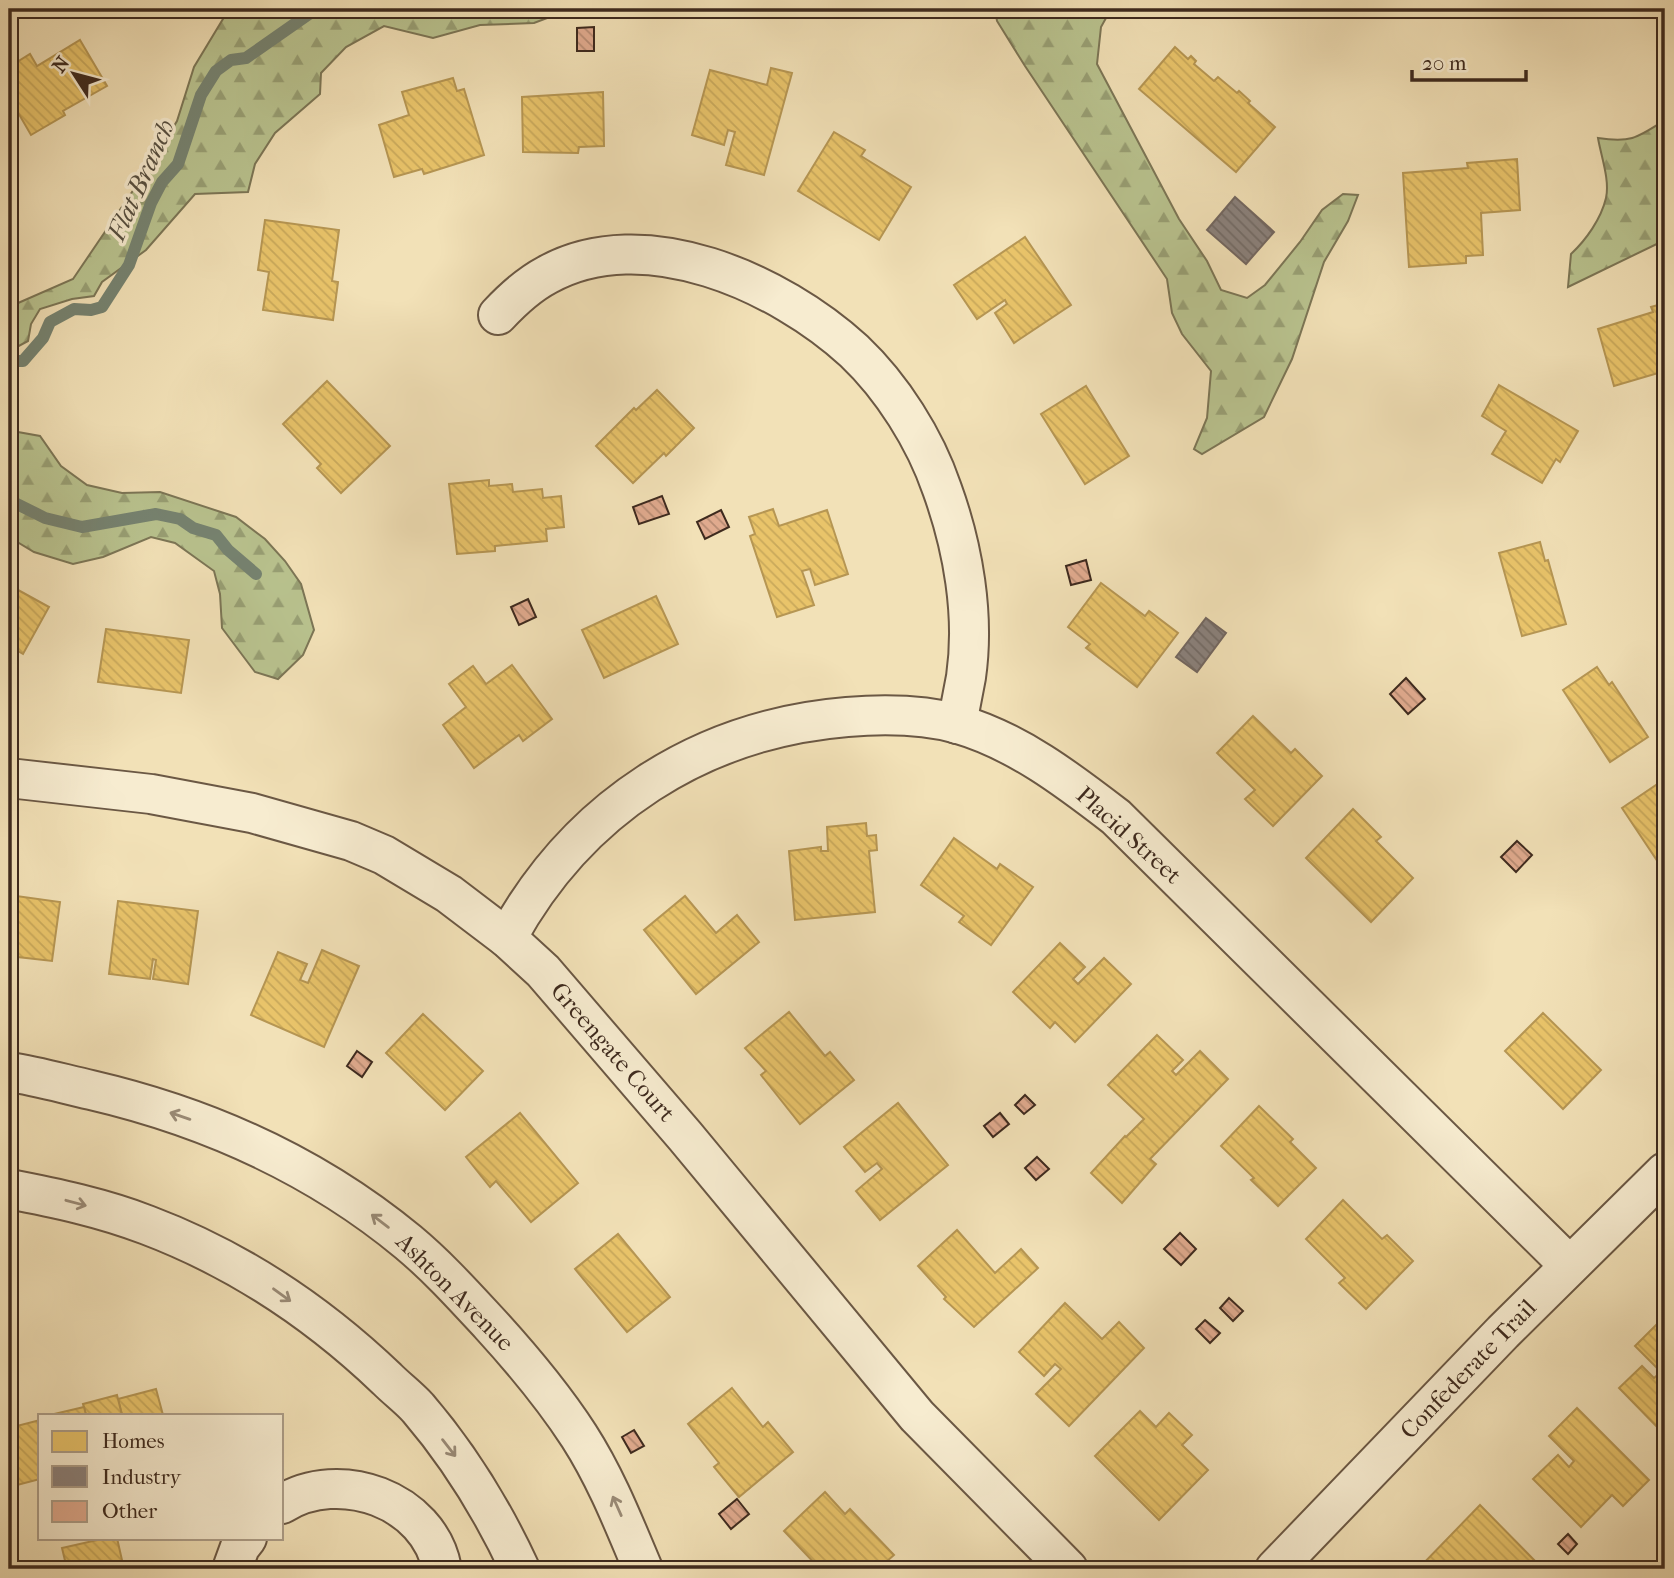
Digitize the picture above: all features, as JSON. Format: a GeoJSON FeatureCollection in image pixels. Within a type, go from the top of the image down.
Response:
{"type":"FeatureCollection","features":[{"type":"Feature","properties":{"kind":"street"},"geometry":{"type":"LineString","coordinates":[[498,314],[519,294],[549,274],[587,260],[654,256],[710,268],[762,288],[811,316],[855,352],[892,394],[922,443],[942,487],[959,544],[967,604],[968,640],[966,675],[957,724]]}},
{"type":"Feature","properties":{"kind":"street","name":"Placid Street"},"geometry":{"type":"LineString","coordinates":[[507,938],[561,860],[605,816],[665,771],[711,749],[773,729],[825,719],[877,715],[926,717],[957,724],[1005,743],[1063,776],[1116,817],[1569,1265]]}},
{"type":"Feature","properties":{"kind":"street","name":"Greengate Court"},"geometry":{"type":"LineString","coordinates":[[9,778],[151,794],[252,813],[351,841],[384,855],[449,894],[507,938],[544,971],[918,1416],[1068,1569]]}},
{"type":"Feature","properties":{"kind":"street","name":"Ashton Avenue"},"geometry":{"type":"LineString","coordinates":[[9,1072],[136,1100],[224,1131],[299,1167],[346,1196],[409,1242],[457,1287],[522,1359],[579,1437],[614,1498],[643,1569]]}},
{"type":"Feature","properties":{"kind":"street","name":"Confederate Trail"},"geometry":{"type":"LineString","coordinates":[[1275,1569],[1569,1265],[1665,1171]]}},
{"type":"Feature","properties":{"kind":"street"},"geometry":{"type":"LineString","coordinates":[[9,1189],[73,1201],[146,1224],[203,1249],[271,1287],[355,1348],[417,1408],[470,1476],[500,1526],[520,1569]]}},
{"type":"Feature","properties":{"kind":"street"},"geometry":{"type":"LineString","coordinates":[[284,1503],[293,1496],[328,1488],[363,1490],[397,1504],[423,1528],[440,1559],[442,1569]]}},
{"type":"Feature","properties":{"kind":"street"},"geometry":{"type":"LineString","coordinates":[[232,1569],[245,1540]]}},
{"type":"Feature","properties":{"kind":"green space"},"geometry":{"type":"Polygon","coordinates":[[[229,9],[571,9],[534,23],[480,25],[433,38],[384,26],[346,47],[321,73],[320,94],[275,133],[255,164],[248,192],[195,194],[146,250],[102,282],[94,296],[72,299],[40,309],[31,324],[28,341],[9,354],[9,307],[73,279],[177,121],[194,67],[229,9]]]}},
{"type":"Feature","properties":{"kind":"green space"},"geometry":{"type":"Polygon","coordinates":[[[995,9],[1111,9],[1101,27],[1097,64],[1179,219],[1207,261],[1221,290],[1247,298],[1265,285],[1322,210],[1343,194],[1358,195],[1348,221],[1324,262],[1292,359],[1264,417],[1202,454],[1194,449],[1207,418],[1211,371],[1182,334],[1172,313],[1167,279],[1025,66],[997,21],[995,9]]]}},
{"type":"Feature","properties":{"kind":"green space"},"geometry":{"type":"Polygon","coordinates":[[[1665,120],[1665,240],[1568,287],[1571,254],[1592,229],[1606,198],[1606,176],[1598,138],[1633,138],[1665,120]]]}},
{"type":"Feature","properties":{"kind":"green space"},"geometry":{"type":"Polygon","coordinates":[[[9,426],[18,432],[40,436],[61,466],[87,485],[122,493],[160,492],[236,517],[265,539],[301,584],[314,630],[303,655],[278,679],[255,672],[222,628],[220,594],[214,571],[175,543],[151,537],[103,557],[73,564],[34,552],[9,537],[9,426]]]}},
{"type":"Feature","properties":{"kind":"building: Homes"},"geometry":{"type":"Polygon","coordinates":[[[80,40],[107,86],[63,111],[65,115],[31,135],[9,97],[9,67],[30,54],[37,66],[80,40]]]}},
{"type":"Feature","properties":{"kind":"building: Homes"},"geometry":{"type":"Polygon","coordinates":[[[1175,47],[1188,59],[1191,56],[1196,61],[1194,64],[1214,81],[1218,77],[1237,93],[1239,91],[1250,101],[1248,103],[1275,127],[1236,172],[1139,89],[1175,47]]]}},
{"type":"Feature","properties":{"kind":"building: Homes"},"geometry":{"type":"Polygon","coordinates":[[[771,68],[792,73],[764,175],[726,165],[735,132],[728,130],[724,145],[692,135],[710,70],[767,85],[771,68]]]}},
{"type":"Feature","properties":{"kind":"building: Homes"},"geometry":{"type":"Polygon","coordinates":[[[453,78],[457,91],[464,89],[484,155],[424,174],[422,169],[394,177],[379,125],[409,115],[402,92],[453,78]]]}},
{"type":"Feature","properties":{"kind":"building: Homes"},"geometry":{"type":"Polygon","coordinates":[[[603,92],[604,146],[579,147],[578,153],[523,152],[522,97],[603,92]]]}},
{"type":"Feature","properties":{"kind":"building: Homes"},"geometry":{"type":"Polygon","coordinates":[[[834,132],[865,150],[861,156],[911,187],[879,240],[798,191],[834,132]]]}},
{"type":"Feature","properties":{"kind":"building: Homes"},"geometry":{"type":"Polygon","coordinates":[[[1517,159],[1520,210],[1481,213],[1483,255],[1466,256],[1466,263],[1409,267],[1403,173],[1468,168],[1467,163],[1517,159]]]}},
{"type":"Feature","properties":{"kind":"building: Homes"},"geometry":{"type":"Polygon","coordinates":[[[265,220],[339,230],[332,281],[338,282],[333,320],[263,310],[269,272],[258,270],[265,220]]]}},
{"type":"Feature","properties":{"kind":"building: Homes"},"geometry":{"type":"Polygon","coordinates":[[[1025,237],[1071,305],[1014,343],[995,313],[1007,304],[1005,300],[977,319],[954,285],[1025,237]]]}},
{"type":"Feature","properties":{"kind":"building: Homes"},"geometry":{"type":"Polygon","coordinates":[[[1665,303],[1665,371],[1614,386],[1598,329],[1653,312],[1651,307],[1665,303]]]}},
{"type":"Feature","properties":{"kind":"building: Homes"},"geometry":{"type":"Polygon","coordinates":[[[327,381],[390,446],[341,493],[317,468],[321,464],[283,424],[327,381]]]}},
{"type":"Feature","properties":{"kind":"building: Homes"},"geometry":{"type":"Polygon","coordinates":[[[1499,385],[1578,431],[1560,462],[1556,459],[1542,483],[1492,454],[1506,431],[1482,416],[1499,385]]]}},
{"type":"Feature","properties":{"kind":"building: Homes"},"geometry":{"type":"Polygon","coordinates":[[[1086,386],[1129,456],[1085,484],[1041,414],[1086,386]]]}},
{"type":"Feature","properties":{"kind":"building: Homes"},"geometry":{"type":"Polygon","coordinates":[[[657,390],[694,428],[633,483],[596,446],[634,408],[636,410],[657,390]]]}},
{"type":"Feature","properties":{"kind":"building: Homes"},"geometry":{"type":"Polygon","coordinates":[[[489,480],[489,486],[512,484],[513,492],[542,489],[543,498],[561,496],[564,527],[546,529],[547,541],[495,546],[495,551],[457,554],[449,484],[489,480]]]}},
{"type":"Feature","properties":{"kind":"building: Homes"},"geometry":{"type":"Polygon","coordinates":[[[773,509],[779,526],[827,510],[848,574],[815,585],[810,569],[802,571],[814,605],[777,617],[750,536],[755,534],[749,517],[773,509]]]}},
{"type":"Feature","properties":{"kind":"building: Homes"},"geometry":{"type":"Polygon","coordinates":[[[1540,542],[1545,561],[1548,560],[1566,624],[1522,636],[1499,553],[1540,542]]]}},
{"type":"Feature","properties":{"kind":"building: Homes"},"geometry":{"type":"Polygon","coordinates":[[[1101,583],[1145,616],[1149,611],[1178,633],[1137,687],[1086,648],[1090,644],[1068,627],[1101,583]]]}},
{"type":"Feature","properties":{"kind":"building: Homes"},"geometry":{"type":"Polygon","coordinates":[[[9,585],[49,607],[23,654],[9,646],[9,585]]]}},
{"type":"Feature","properties":{"kind":"building: Homes"},"geometry":{"type":"Polygon","coordinates":[[[656,596],[678,644],[604,678],[582,630],[656,596]]]}},
{"type":"Feature","properties":{"kind":"building: Homes"},"geometry":{"type":"Polygon","coordinates":[[[106,629],[189,640],[181,693],[98,682],[106,629]]]}},
{"type":"Feature","properties":{"kind":"building: Homes"},"geometry":{"type":"Polygon","coordinates":[[[512,665],[552,719],[523,741],[519,735],[474,768],[443,725],[466,707],[449,684],[473,666],[486,684],[512,665]]]}},
{"type":"Feature","properties":{"kind":"building: Homes"},"geometry":{"type":"Polygon","coordinates":[[[1597,667],[1609,685],[1612,682],[1648,737],[1610,762],[1563,690],[1597,667]]]}},
{"type":"Feature","properties":{"kind":"building: Homes"},"geometry":{"type":"Polygon","coordinates":[[[1253,716],[1291,753],[1295,749],[1322,776],[1273,826],[1245,799],[1255,790],[1217,753],[1253,716]]]}},
{"type":"Feature","properties":{"kind":"building: Homes"},"geometry":{"type":"Polygon","coordinates":[[[1665,779],[1665,857],[1658,862],[1622,808],[1665,779]]]}},
{"type":"Feature","properties":{"kind":"building: Homes"},"geometry":{"type":"Polygon","coordinates":[[[1353,809],[1381,837],[1376,841],[1413,878],[1371,922],[1306,858],[1353,809]]]}},
{"type":"Feature","properties":{"kind":"building: Homes"},"geometry":{"type":"Polygon","coordinates":[[[866,823],[867,836],[876,835],[877,850],[869,851],[875,912],[795,920],[789,851],[821,847],[821,851],[828,851],[827,827],[866,823]]]}},
{"type":"Feature","properties":{"kind":"building: Homes"},"geometry":{"type":"Polygon","coordinates":[[[954,838],[997,869],[1000,864],[1033,887],[991,945],[959,922],[964,916],[921,885],[954,838]]]}},
{"type":"Feature","properties":{"kind":"building: Homes"},"geometry":{"type":"Polygon","coordinates":[[[9,895],[60,902],[52,961],[9,956],[9,895]]]}},
{"type":"Feature","properties":{"kind":"building: Homes"},"geometry":{"type":"Polygon","coordinates":[[[685,896],[716,933],[737,915],[759,942],[696,994],[644,930],[685,896]]]}},
{"type":"Feature","properties":{"kind":"building: Homes"},"geometry":{"type":"Polygon","coordinates":[[[118,901],[198,911],[188,984],[153,979],[156,960],[153,959],[150,979],[109,974],[118,901]]]}},
{"type":"Feature","properties":{"kind":"building: Homes"},"geometry":{"type":"Polygon","coordinates":[[[1060,943],[1085,967],[1073,979],[1078,984],[1104,958],[1131,984],[1075,1042],[1055,1022],[1050,1028],[1013,992],[1060,943]]]}},
{"type":"Feature","properties":{"kind":"building: Homes"},"geometry":{"type":"Polygon","coordinates":[[[322,950],[359,966],[324,1047],[251,1015],[278,952],[307,964],[300,980],[308,983],[322,950]]]}},
{"type":"Feature","properties":{"kind":"building: Homes"},"geometry":{"type":"Polygon","coordinates":[[[789,1012],[825,1056],[830,1052],[854,1080],[800,1124],[761,1075],[766,1071],[745,1048],[789,1012]]]}},
{"type":"Feature","properties":{"kind":"building: Homes"},"geometry":{"type":"Polygon","coordinates":[[[1543,1013],[1601,1070],[1563,1109],[1505,1051],[1543,1013]]]}},
{"type":"Feature","properties":{"kind":"building: Homes"},"geometry":{"type":"Polygon","coordinates":[[[423,1014],[483,1071],[445,1110],[386,1053],[423,1014]]]}},
{"type":"Feature","properties":{"kind":"building: Homes"},"geometry":{"type":"Polygon","coordinates":[[[1157,1035],[1183,1060],[1172,1071],[1176,1075],[1200,1051],[1228,1079],[1150,1159],[1156,1164],[1122,1203],[1091,1173],[1144,1119],[1108,1085],[1157,1035]]]}},
{"type":"Feature","properties":{"kind":"building: Homes"},"geometry":{"type":"Polygon","coordinates":[[[898,1103],[948,1165],[880,1220],[856,1191],[882,1169],[877,1163],[865,1172],[844,1147],[898,1103]]]}},
{"type":"Feature","properties":{"kind":"building: Homes"},"geometry":{"type":"Polygon","coordinates":[[[1259,1106],[1293,1139],[1290,1142],[1316,1168],[1278,1206],[1221,1146],[1259,1106]]]}},
{"type":"Feature","properties":{"kind":"building: Homes"},"geometry":{"type":"Polygon","coordinates":[[[520,1113],[578,1183],[531,1222],[496,1181],[490,1187],[466,1157],[520,1113]]]}},
{"type":"Feature","properties":{"kind":"building: Homes"},"geometry":{"type":"Polygon","coordinates":[[[1343,1200],[1382,1239],[1387,1235],[1413,1261],[1366,1309],[1339,1283],[1345,1278],[1306,1239],[1343,1200]]]}},
{"type":"Feature","properties":{"kind":"building: Homes"},"geometry":{"type":"Polygon","coordinates":[[[957,1230],[995,1273],[1021,1249],[1038,1268],[974,1327],[944,1299],[946,1297],[918,1266],[957,1230]]]}},
{"type":"Feature","properties":{"kind":"building: Homes"},"geometry":{"type":"Polygon","coordinates":[[[618,1234],[670,1297],[627,1332],[575,1269],[618,1234]]]}},
{"type":"Feature","properties":{"kind":"building: Homes"},"geometry":{"type":"Polygon","coordinates":[[[1065,1303],[1102,1339],[1119,1322],[1144,1348],[1069,1426],[1036,1394],[1061,1369],[1055,1364],[1044,1376],[1019,1352],[1065,1303]]]}},
{"type":"Feature","properties":{"kind":"building: Homes"},"geometry":{"type":"Polygon","coordinates":[[[1663,1318],[1665,1435],[1619,1388],[1642,1366],[1654,1378],[1661,1372],[1635,1346],[1663,1318]]]}},
{"type":"Feature","properties":{"kind":"building: Homes"},"geometry":{"type":"Polygon","coordinates":[[[732,1388],[763,1427],[768,1422],[793,1452],[739,1497],[714,1467],[719,1463],[688,1424],[732,1388]]]}},
{"type":"Feature","properties":{"kind":"building: Homes"},"geometry":{"type":"Polygon","coordinates":[[[156,1389],[163,1414],[122,1414],[118,1399],[156,1389]]]}},
{"type":"Feature","properties":{"kind":"building: Homes"},"geometry":{"type":"Polygon","coordinates":[[[117,1395],[122,1414],[86,1414],[83,1404],[117,1395]]]}},
{"type":"Feature","properties":{"kind":"building: Homes"},"geometry":{"type":"Polygon","coordinates":[[[84,1407],[86,1414],[54,1414],[84,1407]]]}},
{"type":"Feature","properties":{"kind":"building: Homes"},"geometry":{"type":"Polygon","coordinates":[[[1577,1408],[1649,1480],[1623,1506],[1612,1495],[1581,1527],[1533,1479],[1558,1455],[1569,1467],[1574,1461],[1549,1436],[1577,1408]]]}},
{"type":"Feature","properties":{"kind":"building: Homes"},"geometry":{"type":"Polygon","coordinates":[[[1140,1411],[1156,1427],[1169,1413],[1192,1435],[1182,1445],[1208,1470],[1159,1520],[1095,1456],[1140,1411]]]}},
{"type":"Feature","properties":{"kind":"building: Homes"},"geometry":{"type":"Polygon","coordinates":[[[38,1421],[38,1480],[17,1485],[9,1450],[9,1428],[38,1421]]]}},
{"type":"Feature","properties":{"kind":"building: Homes"},"geometry":{"type":"Polygon","coordinates":[[[9,1450],[16,1480],[9,1482],[9,1450]]]}},
{"type":"Feature","properties":{"kind":"building: Homes"},"geometry":{"type":"Polygon","coordinates":[[[825,1492],[845,1514],[850,1509],[894,1555],[878,1569],[820,1569],[784,1531],[825,1492]]]}},
{"type":"Feature","properties":{"kind":"building: Homes"},"geometry":{"type":"Polygon","coordinates":[[[1480,1505],[1540,1566],[1537,1569],[1418,1569],[1480,1505]]]}},
{"type":"Feature","properties":{"kind":"building: Homes"},"geometry":{"type":"Polygon","coordinates":[[[97,1540],[117,1540],[124,1569],[67,1569],[62,1548],[97,1540]]]}},
{"type":"Feature","properties":{"kind":"building: Industry"},"geometry":{"type":"Polygon","coordinates":[[[1235,197],[1274,232],[1246,264],[1207,230],[1235,197]]]}},
{"type":"Feature","properties":{"kind":"building: Industry"},"geometry":{"type":"Polygon","coordinates":[[[1206,618],[1226,633],[1197,672],[1176,657],[1206,618]]]}},
{"type":"Feature","properties":{"kind":"building: Other"},"geometry":{"type":"Polygon","coordinates":[[[594,27],[594,51],[577,51],[577,28],[594,27]]]}},
{"type":"Feature","properties":{"kind":"building: Other"},"geometry":{"type":"Polygon","coordinates":[[[662,496],[669,514],[639,524],[633,507],[662,496]]]}},
{"type":"Feature","properties":{"kind":"building: Other"},"geometry":{"type":"Polygon","coordinates":[[[721,510],[729,527],[705,539],[697,522],[721,510]]]}},
{"type":"Feature","properties":{"kind":"building: Other"},"geometry":{"type":"Polygon","coordinates":[[[1086,560],[1091,580],[1071,585],[1066,566],[1086,560]]]}},
{"type":"Feature","properties":{"kind":"building: Other"},"geometry":{"type":"Polygon","coordinates":[[[528,599],[536,617],[519,625],[511,607],[528,599]]]}},
{"type":"Feature","properties":{"kind":"building: Other"},"geometry":{"type":"Polygon","coordinates":[[[1406,678],[1425,699],[1408,714],[1390,694],[1406,678]]]}},
{"type":"Feature","properties":{"kind":"building: Other"},"geometry":{"type":"Polygon","coordinates":[[[1517,841],[1532,855],[1516,872],[1501,857],[1517,841]]]}},
{"type":"Feature","properties":{"kind":"building: Other"},"geometry":{"type":"Polygon","coordinates":[[[357,1051],[372,1062],[362,1077],[347,1066],[357,1051]]]}},
{"type":"Feature","properties":{"kind":"building: Other"},"geometry":{"type":"Polygon","coordinates":[[[1025,1095],[1035,1105],[1024,1114],[1015,1105],[1025,1095]]]}},
{"type":"Feature","properties":{"kind":"building: Other"},"geometry":{"type":"Polygon","coordinates":[[[1000,1113],[1009,1124],[993,1137],[984,1126],[1000,1113]]]}},
{"type":"Feature","properties":{"kind":"building: Other"},"geometry":{"type":"Polygon","coordinates":[[[1037,1157],[1049,1169],[1036,1180],[1025,1168],[1037,1157]]]}},
{"type":"Feature","properties":{"kind":"building: Other"},"geometry":{"type":"Polygon","coordinates":[[[1180,1233],[1196,1249],[1181,1265],[1164,1249],[1180,1233]]]}},
{"type":"Feature","properties":{"kind":"building: Other"},"geometry":{"type":"Polygon","coordinates":[[[1229,1298],[1243,1311],[1233,1321],[1220,1308],[1229,1298]]]}},
{"type":"Feature","properties":{"kind":"building: Other"},"geometry":{"type":"Polygon","coordinates":[[[1205,1320],[1220,1333],[1210,1343],[1196,1329],[1205,1320]]]}},
{"type":"Feature","properties":{"kind":"building: Other"},"geometry":{"type":"Polygon","coordinates":[[[634,1430],[644,1446],[631,1453],[622,1437],[634,1430]]]}},
{"type":"Feature","properties":{"kind":"building: Other"},"geometry":{"type":"Polygon","coordinates":[[[737,1499],[749,1514],[731,1529],[719,1514],[737,1499]]]}},
{"type":"Feature","properties":{"kind":"building: Other"},"geometry":{"type":"Polygon","coordinates":[[[1568,1534],[1577,1544],[1568,1554],[1558,1544],[1568,1534]]]}},
{"type":"Feature","properties":{"kind":"waterway","name":"Flat Branch"},"geometry":{"type":"LineString","coordinates":[[9,361],[23,361],[43,338],[50,322],[74,309],[91,310],[102,307],[129,265],[151,203],[162,182],[178,164],[201,95],[216,71],[231,60],[246,58],[316,9]]}},
{"type":"Feature","properties":{"kind":"waterway"},"geometry":{"type":"LineString","coordinates":[[9,500],[45,518],[82,527],[156,514],[180,519],[193,528],[216,535],[228,550],[256,574]]}}]}
